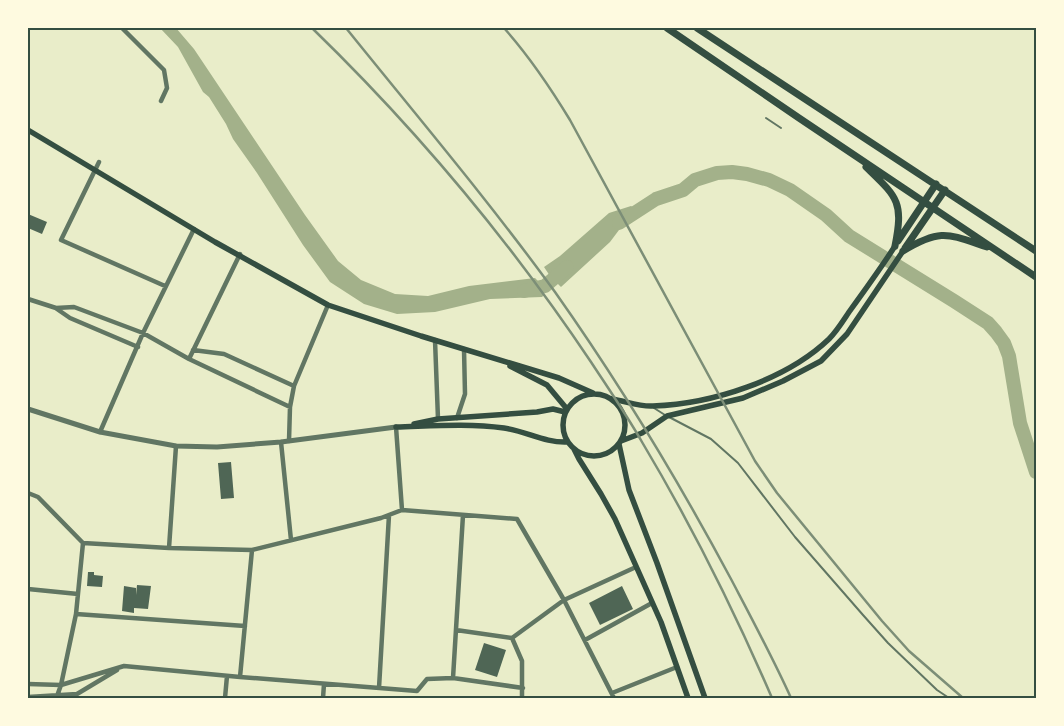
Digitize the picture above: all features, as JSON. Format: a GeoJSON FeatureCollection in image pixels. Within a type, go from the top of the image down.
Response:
{"type":"FeatureCollection","features":[{"type":"Feature","properties":{"kind":"main road"},"geometry":{"type":"LineString","coordinates":[[667,28],[1036,277]]}},
{"type":"Feature","properties":{"kind":"main road"},"geometry":{"type":"LineString","coordinates":[[698,28],[1036,251]]}},
{"type":"Feature","properties":{"kind":"main road"},"geometry":{"type":"LineString","coordinates":[[28,132],[328,305],[559,378],[612,399],[624,415],[626,425],[620,443],[629,490],[705,698]]}},
{"type":"Feature","properties":{"kind":"main road"},"geometry":{"type":"LineString","coordinates":[[854,155],[892,192],[899,210],[899,227],[895,246]]}},
{"type":"Feature","properties":{"kind":"main road"},"geometry":{"type":"LineString","coordinates":[[612,399],[651,406],[712,398],[740,391],[773,376],[811,355],[830,338],[872,282],[936,184]]}},
{"type":"Feature","properties":{"kind":"main road"},"geometry":{"type":"LineString","coordinates":[[593,393],[575,399],[566,411],[562,424],[567,442],[582,454],[592,456],[602,455],[611,451],[620,443],[642,433],[667,416],[743,398],[783,381],[821,361],[847,334],[945,190]]}},
{"type":"Feature","properties":{"kind":"main road"},"geometry":{"type":"LineString","coordinates":[[904,251],[921,240],[936,235],[950,235],[996,250]]}},
{"type":"Feature","properties":{"kind":"main road"},"geometry":{"type":"LineString","coordinates":[[487,356],[532,376],[547,385],[566,411]]}},
{"type":"Feature","properties":{"kind":"main road"},"geometry":{"type":"LineString","coordinates":[[396,427],[438,419],[537,412],[553,409],[566,411]]}},
{"type":"Feature","properties":{"kind":"main road"},"geometry":{"type":"LineString","coordinates":[[396,427],[482,426],[507,428],[556,442],[567,442]]}},
{"type":"Feature","properties":{"kind":"main road"},"geometry":{"type":"LineString","coordinates":[[574,449],[615,519],[652,603],[688,698]]}},
{"type":"Feature","properties":{"kind":"street"},"geometry":{"type":"LineString","coordinates":[[122,28],[164,70],[167,88],[160,101]]}},
{"type":"Feature","properties":{"kind":"street"},"geometry":{"type":"LineString","coordinates":[[99,162],[61,240],[165,286]]}},
{"type":"Feature","properties":{"kind":"street"},"geometry":{"type":"LineString","coordinates":[[100,432],[143,333],[194,229]]}},
{"type":"Feature","properties":{"kind":"street"},"geometry":{"type":"LineString","coordinates":[[189,358],[240,254]]}},
{"type":"Feature","properties":{"kind":"street"},"geometry":{"type":"LineString","coordinates":[[28,298],[56,308],[70,318],[138,347]]}},
{"type":"Feature","properties":{"kind":"street"},"geometry":{"type":"LineString","coordinates":[[289,441],[290,407],[294,386],[328,305]]}},
{"type":"Feature","properties":{"kind":"street"},"geometry":{"type":"LineString","coordinates":[[56,308],[74,307],[143,333],[189,358],[290,407]]}},
{"type":"Feature","properties":{"kind":"street"},"geometry":{"type":"LineString","coordinates":[[435,340],[438,419]]}},
{"type":"Feature","properties":{"kind":"street"},"geometry":{"type":"LineString","coordinates":[[457,418],[465,394],[464,349]]}},
{"type":"Feature","properties":{"kind":"street"},"geometry":{"type":"LineString","coordinates":[[192,350],[224,354],[294,386]]}},
{"type":"Feature","properties":{"kind":"street"},"geometry":{"type":"LineString","coordinates":[[28,409],[100,432],[176,446],[217,447],[280,442],[396,427],[402,510]]}},
{"type":"Feature","properties":{"kind":"street"},"geometry":{"type":"LineString","coordinates":[[280,442],[291,540]]}},
{"type":"Feature","properties":{"kind":"street"},"geometry":{"type":"LineString","coordinates":[[169,548],[176,446]]}},
{"type":"Feature","properties":{"kind":"street"},"geometry":{"type":"LineString","coordinates":[[28,494],[38,497],[83,543],[169,548],[252,550],[402,510],[517,520],[564,600],[614,698]]}},
{"type":"Feature","properties":{"kind":"street"},"geometry":{"type":"LineString","coordinates":[[453,678],[463,514]]}},
{"type":"Feature","properties":{"kind":"street"},"geometry":{"type":"LineString","coordinates":[[379,688],[388,515]]}},
{"type":"Feature","properties":{"kind":"street"},"geometry":{"type":"LineString","coordinates":[[59,697],[76,614],[83,543]]}},
{"type":"Feature","properties":{"kind":"street"},"geometry":{"type":"LineString","coordinates":[[240,677],[252,550]]}},
{"type":"Feature","properties":{"kind":"street"},"geometry":{"type":"LineString","coordinates":[[456,630],[512,638],[564,600],[636,567]]}},
{"type":"Feature","properties":{"kind":"street"},"geometry":{"type":"LineString","coordinates":[[28,589],[78,594]]}},
{"type":"Feature","properties":{"kind":"street"},"geometry":{"type":"LineString","coordinates":[[585,640],[652,603]]}},
{"type":"Feature","properties":{"kind":"street"},"geometry":{"type":"LineString","coordinates":[[76,614],[245,626]]}},
{"type":"Feature","properties":{"kind":"street"},"geometry":{"type":"LineString","coordinates":[[512,638],[522,661],[522,698]]}},
{"type":"Feature","properties":{"kind":"street"},"geometry":{"type":"LineString","coordinates":[[28,684],[61,685],[124,666],[418,691]]}},
{"type":"Feature","properties":{"kind":"street"},"geometry":{"type":"LineString","coordinates":[[28,697],[59,697],[77,694],[124,666]]}},
{"type":"Feature","properties":{"kind":"street"},"geometry":{"type":"LineString","coordinates":[[612,693],[677,667]]}},
{"type":"Feature","properties":{"kind":"street"},"geometry":{"type":"LineString","coordinates":[[225,698],[226,676]]}},
{"type":"Feature","properties":{"kind":"street"},"geometry":{"type":"LineString","coordinates":[[417,698],[418,691],[427,679],[453,678],[523,688]]}},
{"type":"Feature","properties":{"kind":"street"},"geometry":{"type":"LineString","coordinates":[[323,698],[324,684]]}},
{"type":"Feature","properties":{"kind":"lane"},"geometry":{"type":"LineString","coordinates":[[766,118],[781,128]]}},
{"type":"Feature","properties":{"kind":"lane"},"geometry":{"type":"LineString","coordinates":[[651,406],[711,439],[738,463],[795,537],[863,615],[937,690],[949,698]]}},
{"type":"Feature","properties":{"kind":"shaded area"},"geometry":{"type":"Polygon","coordinates":[[[160,28],[176,28],[194,49],[338,261],[361,280],[395,294],[428,296],[469,286],[535,278],[542,285],[544,295],[542,297],[490,299],[435,312],[397,314],[364,304],[330,282],[303,245],[233,139],[226,124],[209,97],[203,92],[178,47],[160,28]]]}},
{"type":"Feature","properties":{"kind":"shaded area"},"geometry":{"type":"Polygon","coordinates":[[[631,206],[634,208],[635,213],[631,214],[610,242],[561,287],[550,276],[544,267],[560,256],[609,213],[631,206]]]}},
{"type":"Feature","properties":{"kind":"building"},"geometry":{"type":"Polygon","coordinates":[[[28,214],[47,222],[42,234],[28,228],[28,214]]]}},
{"type":"Feature","properties":{"kind":"building"},"geometry":{"type":"Polygon","coordinates":[[[231,462],[234,498],[221,499],[218,463],[231,462]]]}},
{"type":"Feature","properties":{"kind":"building"},"geometry":{"type":"Polygon","coordinates":[[[88,572],[94,572],[94,575],[103,576],[102,587],[87,586],[88,572]]]}},
{"type":"Feature","properties":{"kind":"building"},"geometry":{"type":"Polygon","coordinates":[[[137,585],[151,586],[148,609],[134,608],[134,613],[122,611],[124,586],[136,588],[136,595],[137,585]]]}},
{"type":"Feature","properties":{"kind":"building"},"geometry":{"type":"Polygon","coordinates":[[[622,586],[633,609],[600,625],[589,603],[622,586]]]}},
{"type":"Feature","properties":{"kind":"building"},"geometry":{"type":"Polygon","coordinates":[[[484,643],[506,650],[497,677],[475,670],[484,643]]]}},
{"type":"Feature","properties":{"kind":"waterway"},"geometry":{"type":"LineString","coordinates":[[619,223],[656,199],[683,190],[695,180],[717,173],[747,174],[769,180],[790,190],[826,215],[849,236],[988,323],[996,332],[1004,343],[1009,356],[1020,423],[1036,472]]}},
{"type":"Feature","properties":{"kind":"waterway"},"geometry":{"type":"LineString","coordinates":[[524,291],[545,286],[567,267]]}},
{"type":"Feature","properties":{"kind":"railway"},"geometry":{"type":"LineString","coordinates":[[312,28],[351,66],[425,146],[495,230],[591,362],[630,421],[678,504],[743,632],[772,698]]}},
{"type":"Feature","properties":{"kind":"railway"},"geometry":{"type":"LineString","coordinates":[[346,28],[504,225],[555,292],[602,362],[648,433],[711,542],[762,638],[791,698]]}},
{"type":"Feature","properties":{"kind":"railway"},"geometry":{"type":"LineString","coordinates":[[504,28],[539,72],[570,120],[755,461],[777,493],[882,621],[909,651],[963,698]]}}]}
